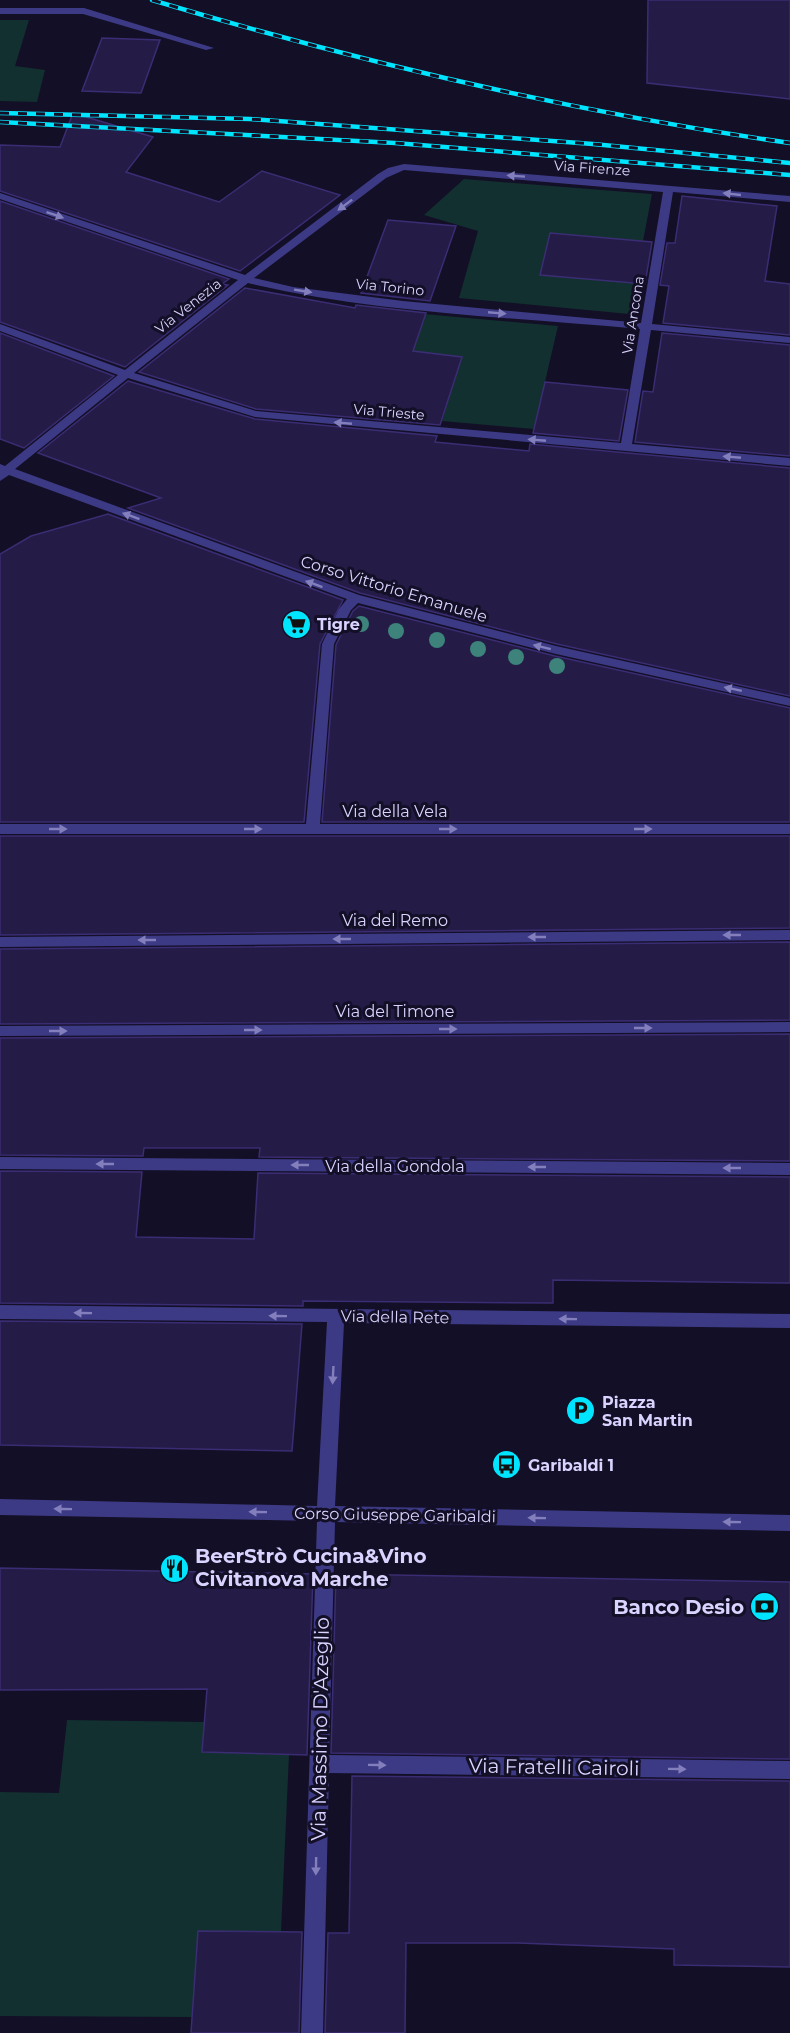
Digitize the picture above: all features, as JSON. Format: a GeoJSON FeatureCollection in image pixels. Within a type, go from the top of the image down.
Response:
{"type":"FeatureCollection","features":[{"type":"Feature","properties":{"kind":"street"},"geometry":{"type":"LineString","coordinates":[[0,11],[84,11],[209,48]]}},
{"type":"Feature","properties":{"kind":"street","name":"Via Firenze"},"geometry":{"type":"LineString","coordinates":[[392,170],[404,167],[790,199]]}},
{"type":"Feature","properties":{"kind":"street","name":"Via Venezia"},"geometry":{"type":"LineString","coordinates":[[2,472],[246,279],[392,170]]}},
{"type":"Feature","properties":{"kind":"street","name":"Via Ancona"},"geometry":{"type":"LineString","coordinates":[[626,448],[669,188]]}},
{"type":"Feature","properties":{"kind":"street","name":"Via Torino"},"geometry":{"type":"LineString","coordinates":[[0,196],[246,279],[343,297],[790,340]]}},
{"type":"Feature","properties":{"kind":"street","name":"Via Trieste"},"geometry":{"type":"LineString","coordinates":[[0,327],[126,374],[240,410],[270,417],[790,462]]}},
{"type":"Feature","properties":{"kind":"street","name":"Corso Vittorio Emanuele"},"geometry":{"type":"LineString","coordinates":[[2,472],[355,598],[456,626],[556,650],[790,702]]}},
{"type":"Feature","properties":{"kind":"street"},"geometry":{"type":"LineString","coordinates":[[313,829],[328,644],[345,609],[355,598]]}},
{"type":"Feature","properties":{"kind":"street","name":"Via della Vela"},"geometry":{"type":"LineString","coordinates":[[0,829],[790,829]]}},
{"type":"Feature","properties":{"kind":"street","name":"Via del Remo"},"geometry":{"type":"LineString","coordinates":[[0,942],[790,935]]}},
{"type":"Feature","properties":{"kind":"street","name":"Via del Timone"},"geometry":{"type":"LineString","coordinates":[[0,1031],[790,1027]]}},
{"type":"Feature","properties":{"kind":"street","name":"Via della Gondola"},"geometry":{"type":"LineString","coordinates":[[0,1163],[790,1168]]}},
{"type":"Feature","properties":{"kind":"street","name":"Via della Rete"},"geometry":{"type":"LineString","coordinates":[[0,1312],[790,1321]]}},
{"type":"Feature","properties":{"kind":"street","name":"Via Massimo D'Azeglio"},"geometry":{"type":"LineString","coordinates":[[312,2033],[326,1514],[336,1316]]}},
{"type":"Feature","properties":{"kind":"street","name":"Corso Giuseppe Garibaldi"},"geometry":{"type":"LineString","coordinates":[[0,1508],[790,1523]]}},
{"type":"Feature","properties":{"kind":"street","name":"Via Fratelli Cairoli"},"geometry":{"type":"LineString","coordinates":[[319,1764],[790,1770]]}},
{"type":"Feature","properties":{"kind":"green space"},"geometry":{"type":"Polygon","coordinates":[[[0,20],[29,20],[15,66],[45,70],[37,102],[0,101],[0,20]]]}},
{"type":"Feature","properties":{"kind":"green space"},"geometry":{"type":"Polygon","coordinates":[[[464,179],[652,194],[629,314],[459,298],[478,231],[424,215],[464,179]]]}},
{"type":"Feature","properties":{"kind":"green space"},"geometry":{"type":"Polygon","coordinates":[[[401,312],[558,326],[534,429],[442,421],[461,357],[374,346],[401,312]]]}},
{"type":"Feature","properties":{"kind":"green space"},"geometry":{"type":"Polygon","coordinates":[[[67,1720],[204,1722],[202,1752],[289,1755],[281,1932],[198,1931],[192,2017],[0,2016],[0,1792],[59,1793],[67,1720]]]}},
{"type":"Feature","properties":{"kind":"building"},"geometry":{"type":"Polygon","coordinates":[[[648,0],[790,0],[790,99],[647,83],[648,0]]]}},
{"type":"Feature","properties":{"kind":"building"},"geometry":{"type":"Polygon","coordinates":[[[102,38],[160,40],[141,93],[82,91],[102,38]]]}},
{"type":"Feature","properties":{"kind":"building"},"geometry":{"type":"Polygon","coordinates":[[[73,113],[153,137],[126,172],[219,202],[262,171],[340,195],[240,271],[0,191],[0,145],[60,147],[73,113]]]}},
{"type":"Feature","properties":{"kind":"building"},"geometry":{"type":"Polygon","coordinates":[[[682,196],[777,206],[765,281],[790,284],[790,335],[663,323],[669,286],[660,285],[667,243],[675,243],[682,196]]]}},
{"type":"Feature","properties":{"kind":"building"},"geometry":{"type":"Polygon","coordinates":[[[0,201],[229,279],[222,284],[228,285],[125,367],[0,322],[0,201]]]}},
{"type":"Feature","properties":{"kind":"building"},"geometry":{"type":"Polygon","coordinates":[[[388,220],[456,226],[430,301],[361,293],[388,220]]]}},
{"type":"Feature","properties":{"kind":"building"},"geometry":{"type":"Polygon","coordinates":[[[550,233],[652,242],[645,284],[540,275],[550,233]]]}},
{"type":"Feature","properties":{"kind":"building"},"geometry":{"type":"Polygon","coordinates":[[[245,288],[355,308],[356,305],[426,313],[413,351],[462,357],[440,425],[256,409],[139,372],[245,288]]]}},
{"type":"Feature","properties":{"kind":"building"},"geometry":{"type":"Polygon","coordinates":[[[0,333],[114,376],[24,448],[0,439],[0,333]]]}},
{"type":"Feature","properties":{"kind":"building"},"geometry":{"type":"Polygon","coordinates":[[[662,333],[790,345],[790,456],[635,442],[643,391],[653,392],[662,333]]]}},
{"type":"Feature","properties":{"kind":"building"},"geometry":{"type":"Polygon","coordinates":[[[128,381],[255,419],[437,436],[435,442],[529,451],[530,444],[790,468],[790,696],[557,644],[360,593],[128,508],[161,498],[38,453],[128,381]]]}},
{"type":"Feature","properties":{"kind":"building"},"geometry":{"type":"Polygon","coordinates":[[[545,382],[628,390],[619,441],[533,433],[545,382]]]}},
{"type":"Feature","properties":{"kind":"building"},"geometry":{"type":"Polygon","coordinates":[[[108,514],[343,600],[320,644],[304,822],[0,822],[0,554],[31,536],[108,514]]]}},
{"type":"Feature","properties":{"kind":"building"},"geometry":{"type":"Polygon","coordinates":[[[359,606],[555,656],[790,708],[790,822],[322,822],[336,645],[353,611],[359,606]]]}},
{"type":"Feature","properties":{"kind":"building"},"geometry":{"type":"Polygon","coordinates":[[[0,836],[790,836],[790,928],[0,935],[0,836]]]}},
{"type":"Feature","properties":{"kind":"building"},"geometry":{"type":"Polygon","coordinates":[[[790,942],[790,1020],[0,1024],[0,949],[790,942]]]}},
{"type":"Feature","properties":{"kind":"building"},"geometry":{"type":"Polygon","coordinates":[[[790,1034],[790,1161],[259,1157],[260,1148],[144,1148],[143,1156],[0,1155],[0,1038],[790,1034]]]}},
{"type":"Feature","properties":{"kind":"building"},"geometry":{"type":"Polygon","coordinates":[[[0,1171],[142,1172],[136,1237],[254,1239],[258,1173],[790,1177],[790,1283],[553,1280],[553,1303],[303,1301],[303,1306],[0,1303],[0,1171]]]}},
{"type":"Feature","properties":{"kind":"building"},"geometry":{"type":"Polygon","coordinates":[[[0,1321],[302,1324],[292,1451],[0,1445],[0,1321]]]}},
{"type":"Feature","properties":{"kind":"building"},"geometry":{"type":"Polygon","coordinates":[[[0,1568],[313,1574],[307,1755],[202,1752],[207,1689],[0,1690],[0,1568]]]}},
{"type":"Feature","properties":{"kind":"building"},"geometry":{"type":"Polygon","coordinates":[[[336,1574],[790,1582],[790,1759],[331,1753],[336,1574]]]}},
{"type":"Feature","properties":{"kind":"building"},"geometry":{"type":"Polygon","coordinates":[[[352,1776],[790,1781],[790,1967],[674,1965],[674,1949],[518,1943],[406,1943],[405,2033],[325,2033],[328,1933],[349,1933],[352,1776]]]}},
{"type":"Feature","properties":{"kind":"building"},"geometry":{"type":"Polygon","coordinates":[[[198,1931],[302,1932],[299,2033],[191,2033],[198,1931]]]}},
{"type":"Feature","properties":{"kind":"railway"},"geometry":{"type":"LineString","coordinates":[[152,0],[310,45],[468,84],[709,131],[790,143]]}},
{"type":"Feature","properties":{"kind":"railway"},"geometry":{"type":"LineString","coordinates":[[0,113],[250,119],[593,144],[790,163]]}},
{"type":"Feature","properties":{"kind":"railway"},"geometry":{"type":"LineString","coordinates":[[0,122],[395,143],[790,175]]}},
{"type":"Feature","properties":{"kind":"place","name":"Tigre"},"geometry":{"type":"Point","coordinates":[296,624]}},
{"type":"Feature","properties":{"kind":"place","name":"Piazza San Martin"},"geometry":{"type":"Point","coordinates":[581,1411]}},
{"type":"Feature","properties":{"kind":"place","name":"Garibaldi 1"},"geometry":{"type":"Point","coordinates":[507,1465]}},
{"type":"Feature","properties":{"kind":"place","name":"BeerStrò Cucina&Vino Civitanova Marche"},"geometry":{"type":"Point","coordinates":[174,1568]}},
{"type":"Feature","properties":{"kind":"place","name":"Banco Desio"},"geometry":{"type":"Point","coordinates":[765,1607]}}]}
